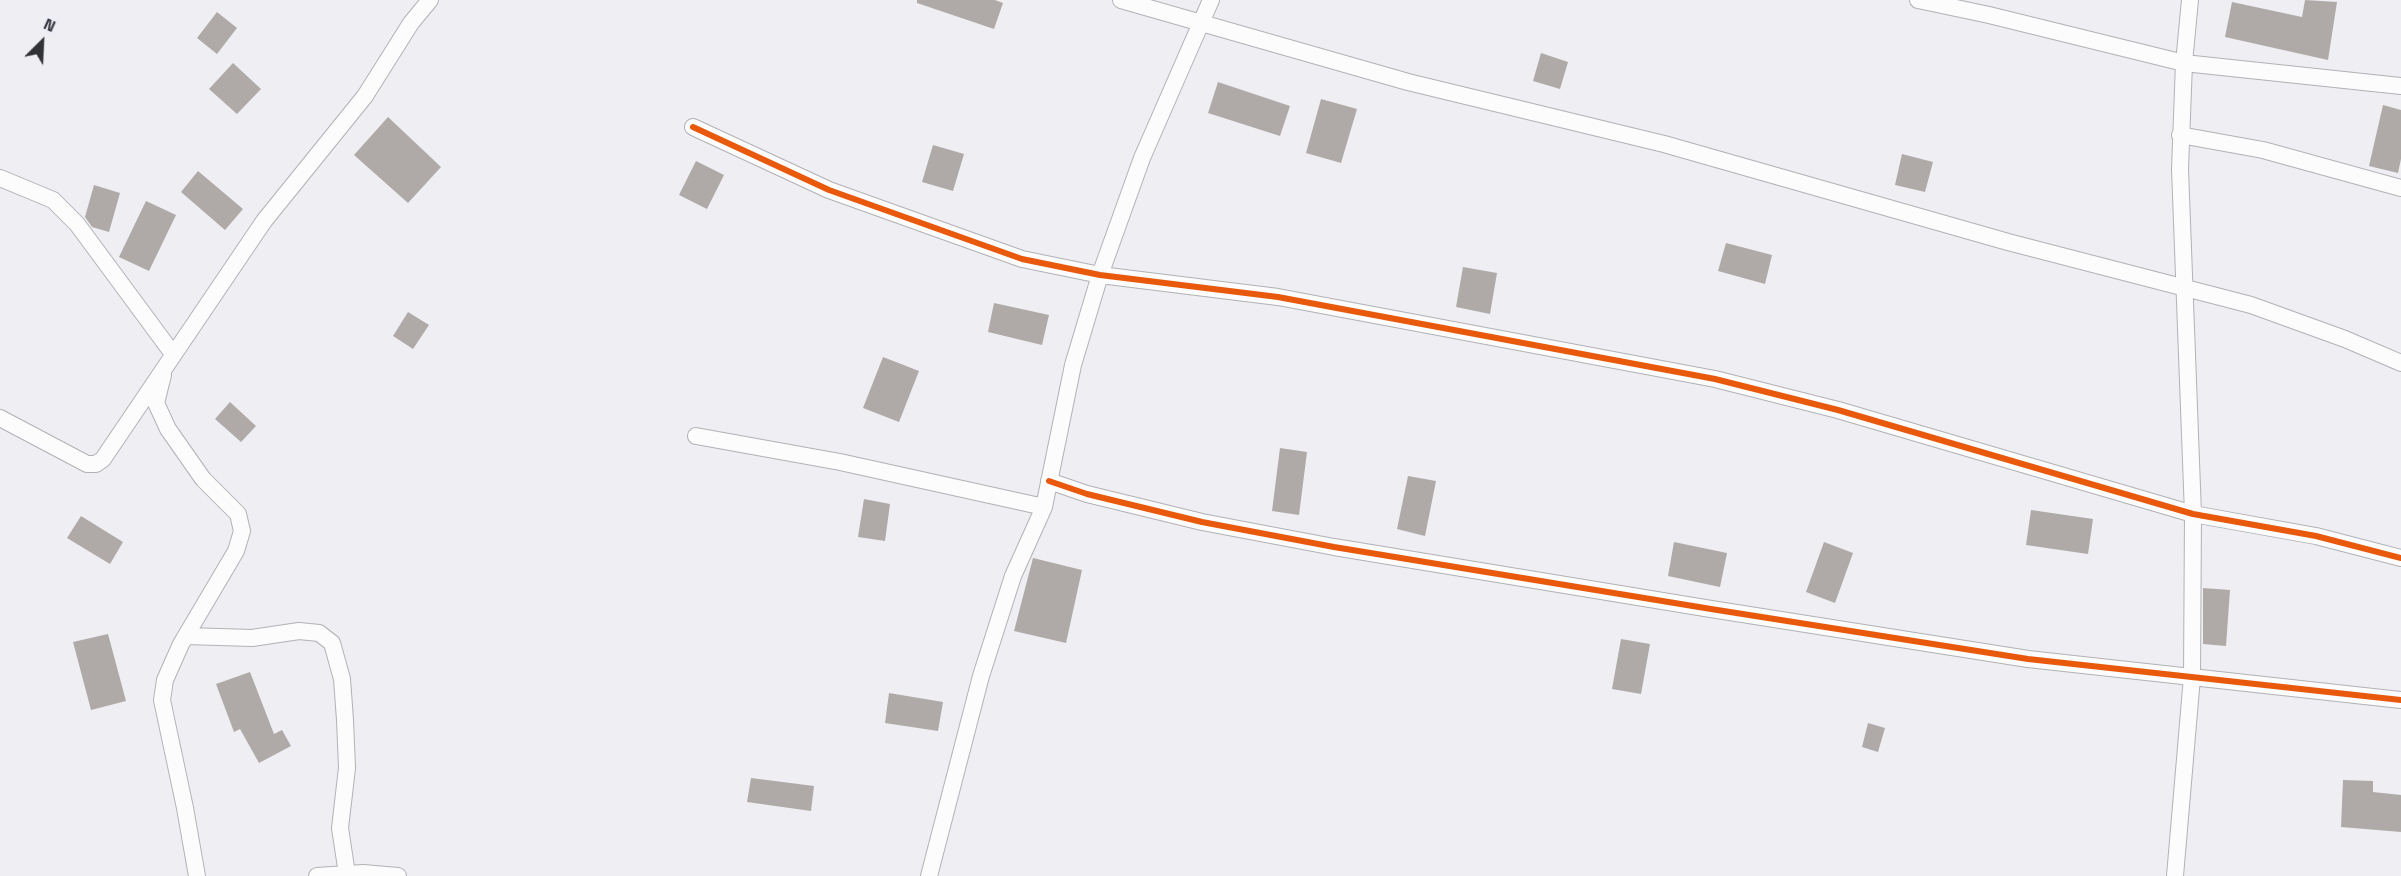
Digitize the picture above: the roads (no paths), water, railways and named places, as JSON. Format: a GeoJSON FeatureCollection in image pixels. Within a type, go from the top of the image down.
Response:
{"type":"FeatureCollection","features":[{"type":"Feature","properties":{"kind":"street"},"geometry":{"type":"LineString","coordinates":[[0,418],[87,464],[96,464],[103,459],[264,221],[365,96],[411,22],[430,0]]}},
{"type":"Feature","properties":{"kind":"street"},"geometry":{"type":"LineString","coordinates":[[1121,0],[1408,82],[1664,144],[2008,242],[2251,305],[2345,339],[2401,363]]}},
{"type":"Feature","properties":{"kind":"street"},"geometry":{"type":"LineString","coordinates":[[929,876],[981,676],[1013,576],[1033,537],[1044,507],[1073,365],[1100,275],[1142,158],[1212,0]]}},
{"type":"Feature","properties":{"kind":"street"},"geometry":{"type":"LineString","coordinates":[[1918,0],[2184,63],[2401,86]]}},
{"type":"Feature","properties":{"kind":"street"},"geometry":{"type":"LineString","coordinates":[[2175,876],[2192,677],[2193,514],[2181,135],[2190,0]]}},
{"type":"Feature","properties":{"kind":"street"},"geometry":{"type":"LineString","coordinates":[[693,127],[829,190],[936,230],[1023,259],[1100,275],[1278,297],[1715,379],[1838,410],[2193,514],[2316,536],[2401,558]]}},
{"type":"Feature","properties":{"kind":"street"},"geometry":{"type":"LineString","coordinates":[[2181,135],[2263,150],[2401,188]]}},
{"type":"Feature","properties":{"kind":"street"},"geometry":{"type":"LineString","coordinates":[[0,178],[53,200],[77,224],[169,359]]}},
{"type":"Feature","properties":{"kind":"street"},"geometry":{"type":"LineString","coordinates":[[169,359],[156,403],[168,429],[203,479],[238,514],[242,531],[236,551],[186,636],[165,680],[162,700],[185,808],[196,876]]}},
{"type":"Feature","properties":{"kind":"street"},"geometry":{"type":"LineString","coordinates":[[139,403],[156,403]]}},
{"type":"Feature","properties":{"kind":"street"},"geometry":{"type":"LineString","coordinates":[[696,436],[840,462],[1044,507]]}},
{"type":"Feature","properties":{"kind":"street"},"geometry":{"type":"LineString","coordinates":[[1049,481],[1087,494],[1202,522],[1334,547],[2028,659],[2401,700]]}},
{"type":"Feature","properties":{"kind":"street"},"geometry":{"type":"LineString","coordinates":[[186,636],[252,638],[299,631],[319,633],[332,643],[342,679],[345,720],[347,768],[340,828],[347,874]]}},
{"type":"Feature","properties":{"kind":"street"},"geometry":{"type":"LineString","coordinates":[[317,876],[347,874],[387,876]]}}]}
